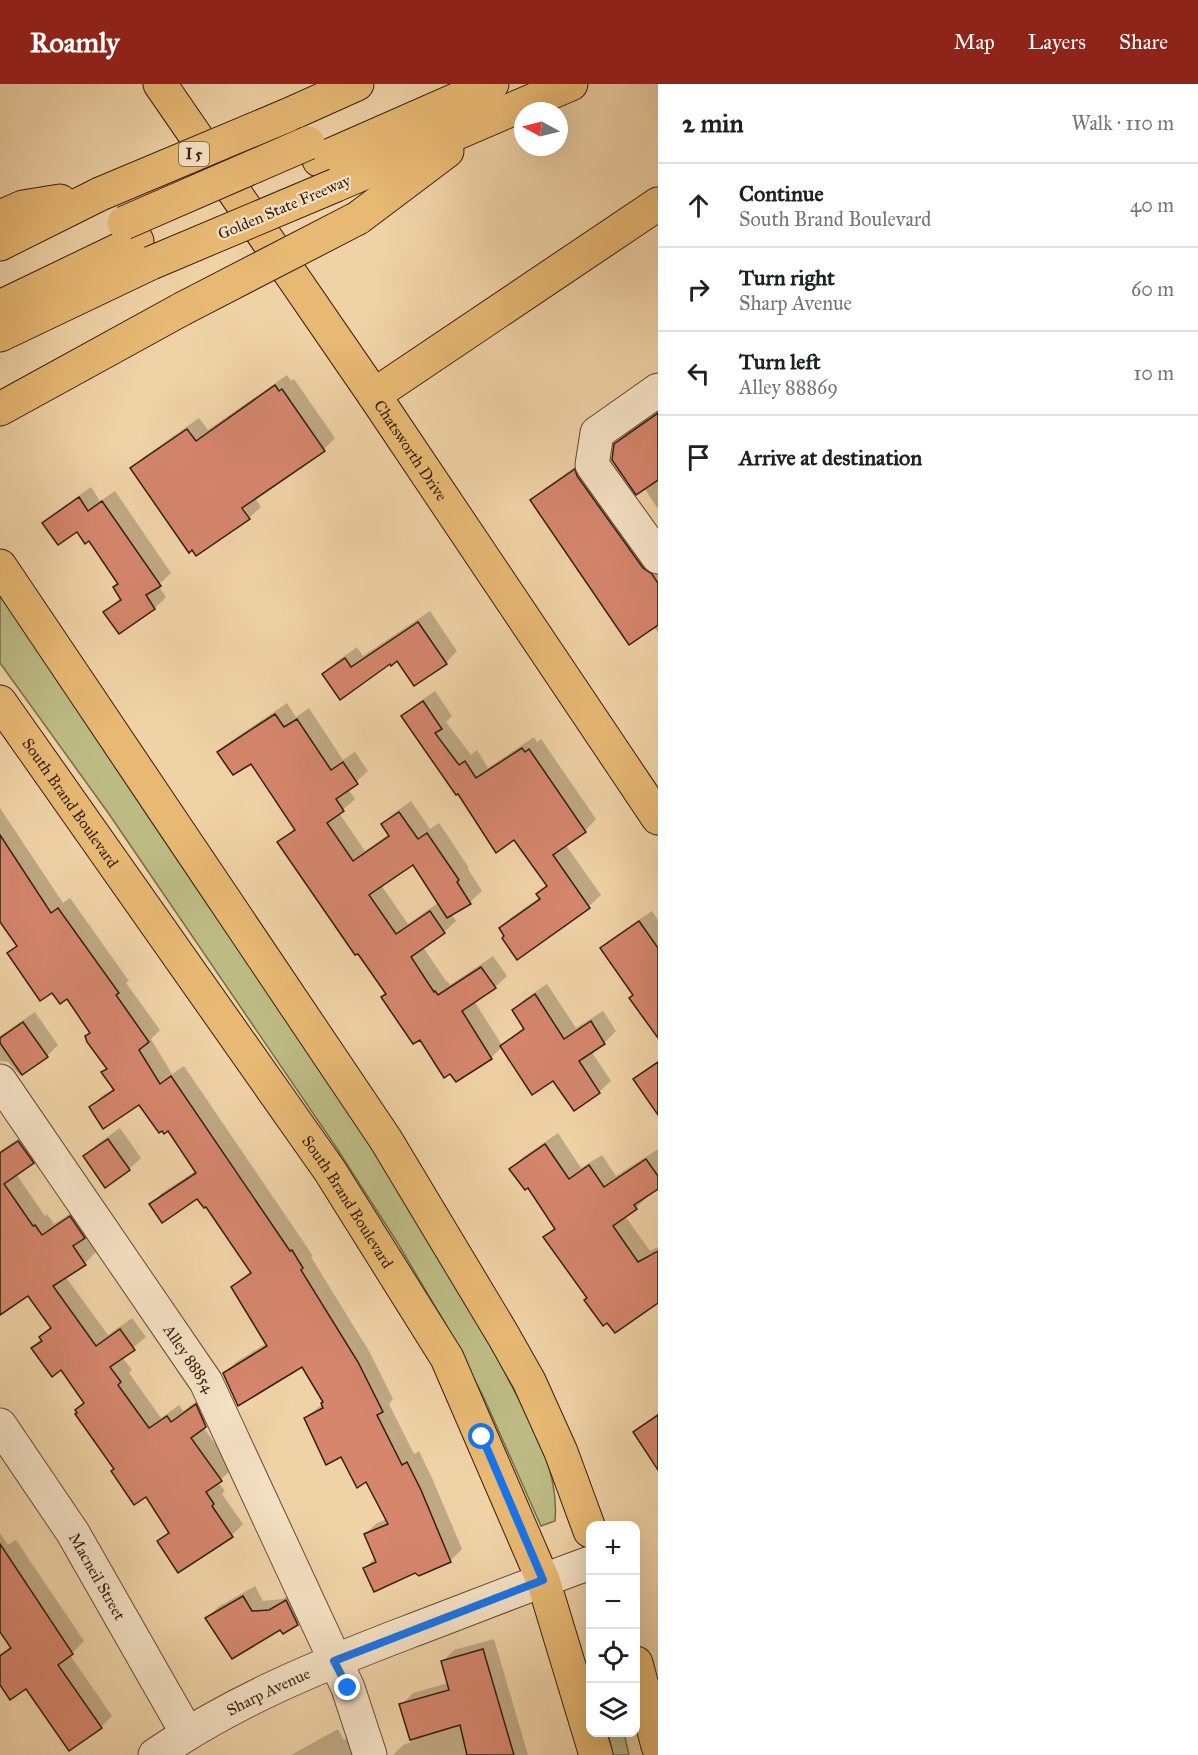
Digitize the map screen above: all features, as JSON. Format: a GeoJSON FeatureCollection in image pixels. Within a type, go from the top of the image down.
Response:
{"type":"FeatureCollection","features":[{"type":"Feature","properties":{"kind":"main road","name":"Chatsworth Drive"},"geometry":{"type":"LineString","coordinates":[[160,84],[374,395],[658,818]]}},
{"type":"Feature","properties":{"kind":"main road","name":"I 5"},"geometry":{"type":"LineString","coordinates":[[0,244],[100,194],[357,84]]}},
{"type":"Feature","properties":{"kind":"main road"},"geometry":{"type":"LineString","coordinates":[[321,163],[440,84]]}},
{"type":"Feature","properties":{"kind":"main road"},"geometry":{"type":"LineString","coordinates":[[0,307],[137,242],[321,163],[492,84]]}},
{"type":"Feature","properties":{"kind":"main road","name":"Golden State Freeway"},"geometry":{"type":"LineString","coordinates":[[0,335],[137,242],[321,163],[489,120],[571,84]]}},
{"type":"Feature","properties":{"kind":"main road"},"geometry":{"type":"LineString","coordinates":[[1,409],[182,309],[358,218],[489,120]]}},
{"type":"Feature","properties":{"kind":"main road"},"geometry":{"type":"LineString","coordinates":[[0,217],[23,207],[100,194]]}},
{"type":"Feature","properties":{"kind":"main road"},"geometry":{"type":"LineString","coordinates":[[374,395],[658,204]]}},
{"type":"Feature","properties":{"kind":"main road"},"geometry":{"type":"LineString","coordinates":[[0,283],[137,242]]}},
{"type":"Feature","properties":{"kind":"main road"},"geometry":{"type":"LineString","coordinates":[[0,566],[386,1140],[529,1381],[561,1452],[587,1521]]}},
{"type":"Feature","properties":{"kind":"main road","name":"South Brand Boulevard"},"geometry":{"type":"LineString","coordinates":[[0,702],[330,1171],[447,1358],[543,1580],[596,1755]]}},
{"type":"Feature","properties":{"kind":"main road"},"geometry":{"type":"LineString","coordinates":[[640,1678],[658,1746]]}},
{"type":"Feature","properties":{"kind":"street"},"geometry":{"type":"LineString","coordinates":[[658,390],[597,433],[592,465],[658,557]]}},
{"type":"Feature","properties":{"kind":"street","name":"Alley 88854"},"geometry":{"type":"LineString","coordinates":[[0,1081],[206,1382],[348,1688],[370,1755]]}},
{"type":"Feature","properties":{"kind":"street","name":"Macneil Street"},"geometry":{"type":"LineString","coordinates":[[0,1425],[73,1533],[187,1733]]}},
{"type":"Feature","properties":{"kind":"street","name":"Sharp Avenue"},"geometry":{"type":"LineString","coordinates":[[154,1755],[187,1733],[264,1691],[334,1661],[586,1565]]}},
{"type":"Feature","properties":{"kind":"shaded area"},"geometry":{"type":"Polygon","coordinates":[[[0,590],[144,810],[357,1123],[434,1246],[471,1309],[540,1444],[553,1482],[555,1521],[541,1526],[484,1398],[445,1323],[397,1242],[336,1147],[109,814],[0,663],[0,590]]]}},
{"type":"Feature","properties":{"kind":"shaded area"},"geometry":{"type":"Polygon","coordinates":[[[609,1737],[625,1737],[629,1755],[613,1755],[609,1737]]]}},
{"type":"Feature","properties":{"kind":"building"},"geometry":{"type":"Polygon","coordinates":[[[275,385],[279,391],[282,389],[325,451],[242,508],[250,519],[196,556],[192,550],[189,553],[130,468],[187,429],[196,441],[275,385]]]}},
{"type":"Feature","properties":{"kind":"building"},"geometry":{"type":"Polygon","coordinates":[[[658,413],[658,480],[636,495],[612,460],[614,444],[658,413]]]}},
{"type":"Feature","properties":{"kind":"building"},"geometry":{"type":"Polygon","coordinates":[[[575,469],[577,476],[643,568],[652,574],[658,583],[658,625],[629,645],[530,500],[575,469]]]}},
{"type":"Feature","properties":{"kind":"building"},"geometry":{"type":"Polygon","coordinates":[[[79,497],[88,511],[102,501],[161,586],[146,595],[155,609],[119,634],[103,612],[121,600],[113,587],[118,584],[89,541],[85,544],[77,532],[58,545],[42,523],[79,497]]]}},
{"type":"Feature","properties":{"kind":"building"},"geometry":{"type":"Polygon","coordinates":[[[418,622],[447,664],[414,686],[397,661],[340,700],[322,674],[345,658],[351,667],[418,622]]]}},
{"type":"Feature","properties":{"kind":"building"},"geometry":{"type":"Polygon","coordinates":[[[423,701],[442,729],[435,733],[459,765],[465,761],[476,778],[522,748],[525,752],[529,749],[586,832],[553,855],[590,908],[517,960],[502,938],[504,936],[499,928],[540,899],[536,894],[547,886],[514,840],[496,853],[458,794],[456,795],[401,716],[423,701]]]}},
{"type":"Feature","properties":{"kind":"building"},"geometry":{"type":"Polygon","coordinates":[[[275,714],[284,727],[297,719],[331,770],[343,762],[358,784],[336,799],[344,811],[327,823],[353,861],[389,836],[381,824],[399,812],[418,839],[427,833],[459,880],[457,882],[471,904],[447,918],[413,865],[369,895],[396,934],[430,911],[445,933],[411,957],[438,995],[481,967],[496,988],[462,1011],[492,1059],[456,1082],[450,1074],[444,1078],[420,1040],[413,1044],[381,997],[386,994],[358,954],[355,955],[277,842],[295,830],[251,764],[233,775],[217,752],[275,714]]]}},
{"type":"Feature","properties":{"kind":"building"},"geometry":{"type":"Polygon","coordinates":[[[0,835],[51,913],[58,908],[119,993],[116,995],[149,1042],[139,1050],[160,1084],[171,1076],[290,1251],[292,1250],[303,1268],[301,1270],[358,1362],[383,1412],[377,1415],[402,1465],[407,1462],[451,1562],[419,1576],[415,1573],[374,1592],[363,1568],[376,1562],[364,1534],[388,1524],[366,1482],[357,1488],[341,1457],[326,1465],[304,1418],[323,1408],[321,1403],[323,1402],[302,1367],[238,1406],[223,1373],[267,1346],[231,1287],[251,1273],[206,1207],[204,1208],[197,1199],[162,1223],[149,1204],[196,1173],[168,1131],[164,1134],[162,1131],[159,1133],[139,1105],[103,1129],[89,1107],[114,1090],[101,1072],[107,1069],[87,1042],[85,1036],[90,1033],[67,999],[60,1004],[52,993],[40,1001],[7,953],[17,946],[0,922],[0,835]]]}},
{"type":"Feature","properties":{"kind":"building"},"geometry":{"type":"Polygon","coordinates":[[[639,921],[658,948],[658,1038],[629,998],[633,995],[600,948],[639,921]]]}},
{"type":"Feature","properties":{"kind":"building"},"geometry":{"type":"Polygon","coordinates":[[[535,994],[564,1039],[591,1021],[605,1044],[579,1061],[600,1093],[574,1111],[553,1081],[532,1095],[500,1046],[524,1029],[512,1010],[535,994]]]}},
{"type":"Feature","properties":{"kind":"building"},"geometry":{"type":"Polygon","coordinates":[[[23,1022],[48,1057],[22,1075],[0,1043],[0,1038],[23,1022]]]}},
{"type":"Feature","properties":{"kind":"building"},"geometry":{"type":"Polygon","coordinates":[[[658,1062],[658,1115],[633,1079],[658,1062]]]}},
{"type":"Feature","properties":{"kind":"building"},"geometry":{"type":"Polygon","coordinates":[[[108,1139],[130,1170],[105,1188],[83,1156],[108,1139]]]}},
{"type":"Feature","properties":{"kind":"building"},"geometry":{"type":"Polygon","coordinates":[[[18,1141],[34,1163],[4,1184],[33,1226],[35,1225],[42,1235],[70,1216],[85,1238],[73,1246],[86,1265],[53,1286],[96,1346],[120,1329],[135,1350],[110,1367],[121,1382],[118,1385],[149,1428],[167,1416],[171,1422],[196,1404],[206,1427],[191,1438],[222,1481],[206,1492],[214,1504],[212,1506],[233,1537],[178,1573],[157,1541],[169,1533],[146,1497],[134,1505],[111,1471],[114,1469],[75,1414],[77,1413],[75,1410],[84,1403],[61,1370],[52,1377],[31,1348],[42,1341],[39,1337],[51,1328],[28,1296],[0,1315],[0,1153],[18,1141]]]}},
{"type":"Feature","properties":{"kind":"building"},"geometry":{"type":"Polygon","coordinates":[[[545,1144],[569,1179],[589,1165],[604,1187],[646,1159],[658,1176],[658,1189],[634,1205],[637,1209],[613,1226],[638,1262],[658,1251],[658,1303],[615,1333],[607,1323],[603,1326],[584,1300],[587,1298],[543,1237],[555,1229],[528,1188],[525,1190],[509,1169],[545,1144]]]}},
{"type":"Feature","properties":{"kind":"building"},"geometry":{"type":"Polygon","coordinates":[[[658,1415],[658,1470],[633,1432],[658,1415]]]}},
{"type":"Feature","properties":{"kind":"building"},"geometry":{"type":"Polygon","coordinates":[[[0,1544],[73,1654],[58,1665],[102,1728],[69,1751],[26,1689],[10,1700],[0,1685],[0,1656],[11,1648],[0,1632],[0,1544]]]}},
{"type":"Feature","properties":{"kind":"building"},"geometry":{"type":"Polygon","coordinates":[[[243,1596],[252,1611],[269,1610],[286,1600],[298,1625],[283,1634],[280,1630],[232,1659],[205,1618],[243,1596]]]}},
{"type":"Feature","properties":{"kind":"building"},"geometry":{"type":"Polygon","coordinates":[[[483,1649],[514,1755],[467,1755],[460,1725],[410,1740],[399,1704],[449,1690],[441,1661],[483,1649]]]}},
{"type":"Feature","properties":{"kind":"route"},"geometry":{"type":"LineString","coordinates":[[348,1688],[334,1661],[543,1580],[482,1437]]}}]}
